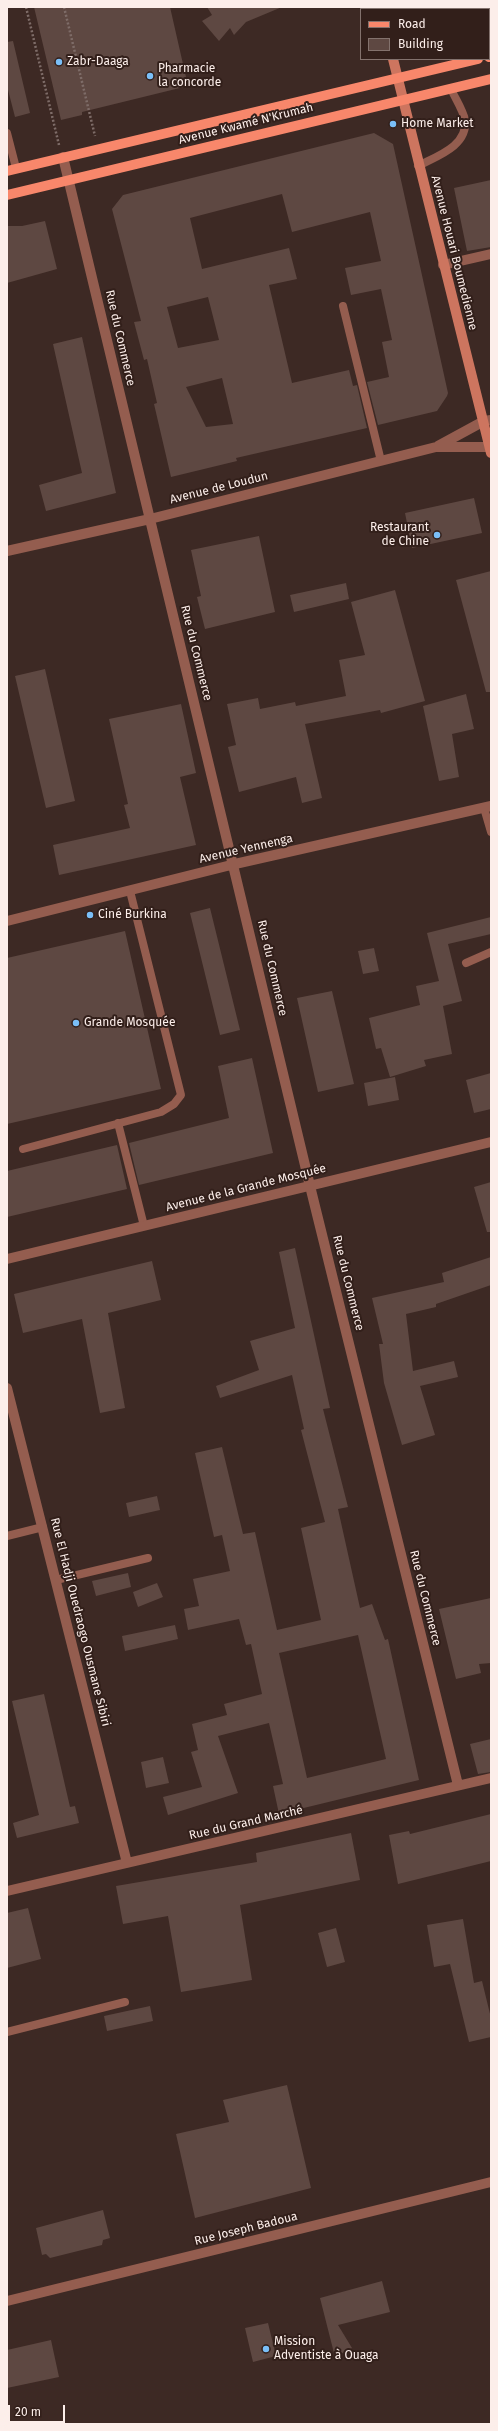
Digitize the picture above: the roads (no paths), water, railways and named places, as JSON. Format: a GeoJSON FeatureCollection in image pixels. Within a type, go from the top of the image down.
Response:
{"type":"FeatureCollection","features":[{"type":"Feature","properties":{"kind":"main road","name":"Avenue Houari Boumedienne"},"geometry":{"type":"LineString","coordinates":[[393,60],[443,265],[487,421],[491,449]]}},
{"type":"Feature","properties":{"kind":"main road","name":"Avenue Kwamé N'Krumah"},"geometry":{"type":"LineString","coordinates":[[12,169],[474,60]]}},
{"type":"Feature","properties":{"kind":"main road","name":"Avenue Kwamé N'Krumah"},"geometry":{"type":"LineString","coordinates":[[7,195],[402,99],[491,79]]}},
{"type":"Feature","properties":{"kind":"street","name":"Rue du Commerce"},"geometry":{"type":"LineString","coordinates":[[63,157],[235,864],[310,1186],[458,1785]]}},
{"type":"Feature","properties":{"kind":"street"},"geometry":{"type":"LineString","coordinates":[[443,265],[491,254]]}},
{"type":"Feature","properties":{"kind":"street","name":"Avenue de Loudun"},"geometry":{"type":"LineString","coordinates":[[7,551],[150,519],[436,447],[487,421]]}},
{"type":"Feature","properties":{"kind":"street","name":"Avenue de Loudun"},"geometry":{"type":"LineString","coordinates":[[436,447],[491,449]]}},
{"type":"Feature","properties":{"kind":"street","name":"Avenue Yennenga"},"geometry":{"type":"LineString","coordinates":[[7,921],[235,864],[487,807]]}},
{"type":"Feature","properties":{"kind":"street","name":"Avenue de la Grande Mosquée"},"geometry":{"type":"LineString","coordinates":[[7,1259],[491,1142]]}},
{"type":"Feature","properties":{"kind":"street","name":"Rue El Hadji Ouedraogo Ousmane Sibiri"},"geometry":{"type":"LineString","coordinates":[[7,1388],[127,1863]]}},
{"type":"Feature","properties":{"kind":"street","name":"Rue du Grand Marché"},"geometry":{"type":"LineString","coordinates":[[7,1891],[491,1778]]}},
{"type":"Feature","properties":{"kind":"street","name":"Rue Joseph Badoua"},"geometry":{"type":"LineString","coordinates":[[7,2301],[491,2182]]}},
{"type":"Feature","properties":{"kind":"lane"},"geometry":{"type":"LineString","coordinates":[[418,166],[455,146],[464,132],[465,120],[451,88]]}},
{"type":"Feature","properties":{"kind":"lane"},"geometry":{"type":"LineString","coordinates":[[7,133],[12,169]]}},
{"type":"Feature","properties":{"kind":"lane"},"geometry":{"type":"LineString","coordinates":[[343,306],[381,461]]}},
{"type":"Feature","properties":{"kind":"lane"},"geometry":{"type":"LineString","coordinates":[[487,807],[491,832]]}},
{"type":"Feature","properties":{"kind":"lane"},"geometry":{"type":"LineString","coordinates":[[23,1149],[161,1112],[174,1104],[180,1095],[130,891]]}},
{"type":"Feature","properties":{"kind":"lane"},"geometry":{"type":"LineString","coordinates":[[466,963],[491,952]]}},
{"type":"Feature","properties":{"kind":"lane"},"geometry":{"type":"LineString","coordinates":[[118,1123],[144,1226]]}},
{"type":"Feature","properties":{"kind":"lane"},"geometry":{"type":"LineString","coordinates":[[7,1536],[43,1527]]}},
{"type":"Feature","properties":{"kind":"lane"},"geometry":{"type":"LineString","coordinates":[[56,1580],[148,1558]]}},
{"type":"Feature","properties":{"kind":"lane"},"geometry":{"type":"LineString","coordinates":[[7,2032],[125,2002]]}},
{"type":"Feature","properties":{"kind":"place","name":"Zabr-Daaga"},"geometry":{"type":"Point","coordinates":[59,62]}},
{"type":"Feature","properties":{"kind":"place","name":"Pharmacie la concorde"},"geometry":{"type":"Point","coordinates":[150,76]}},
{"type":"Feature","properties":{"kind":"place","name":"Home Market"},"geometry":{"type":"Point","coordinates":[393,124]}},
{"type":"Feature","properties":{"kind":"place","name":"Restaurant de Chine"},"geometry":{"type":"Point","coordinates":[437,535]}},
{"type":"Feature","properties":{"kind":"place","name":"Ciné Burkina"},"geometry":{"type":"Point","coordinates":[90,915]}},
{"type":"Feature","properties":{"kind":"place","name":"Grande Mosquée"},"geometry":{"type":"Point","coordinates":[76,1023]}},
{"type":"Feature","properties":{"kind":"place","name":"Mission Adventiste à Ouaga"},"geometry":{"type":"Point","coordinates":[266,2349]}}]}
